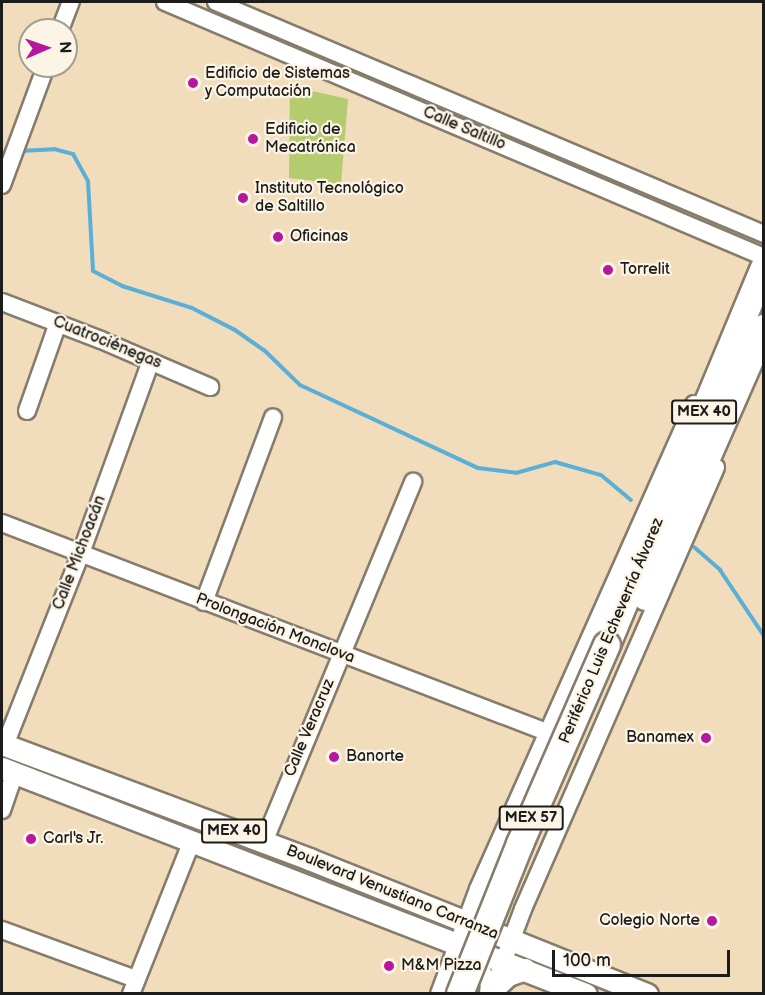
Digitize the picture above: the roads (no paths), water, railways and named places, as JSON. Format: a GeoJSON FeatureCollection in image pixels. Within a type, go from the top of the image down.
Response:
{"type":"FeatureCollection","features":[{"type":"Feature","properties":{"kind":"highway","name":"Periférico Luis Echeverría Álvarez"},"geometry":{"type":"LineString","coordinates":[[488,992],[538,847],[614,649],[752,327],[764,268]]}},
{"type":"Feature","properties":{"kind":"highway","name":"Periférico Luis Echeverría Álvarez"},"geometry":{"type":"LineString","coordinates":[[453,984],[614,649]]}},
{"type":"Feature","properties":{"kind":"main road","name":"Boulevard Venustiano Carranza"},"geometry":{"type":"LineString","coordinates":[[3,744],[264,842],[647,993]]}},
{"type":"Feature","properties":{"kind":"main road","name":"Boulevard Venustiano Carranza"},"geometry":{"type":"LineString","coordinates":[[8,770],[586,993]]}},
{"type":"Feature","properties":{"kind":"main road"},"geometry":{"type":"LineString","coordinates":[[488,992],[508,975],[525,969]]}},
{"type":"Feature","properties":{"kind":"street"},"geometry":{"type":"LineString","coordinates":[[65,18],[71,2]]}},
{"type":"Feature","properties":{"kind":"street","name":"Calle Saltillo"},"geometry":{"type":"LineString","coordinates":[[165,2],[764,256]]}},
{"type":"Feature","properties":{"kind":"street","name":"Calle Saltillo"},"geometry":{"type":"LineString","coordinates":[[216,2],[764,234]]}},
{"type":"Feature","properties":{"kind":"street"},"geometry":{"type":"LineString","coordinates":[[2,185],[41,78]]}},
{"type":"Feature","properties":{"kind":"street","name":"Cuatrociénegas"},"geometry":{"type":"LineString","coordinates":[[2,302],[152,361],[210,387]]}},
{"type":"Feature","properties":{"kind":"street"},"geometry":{"type":"LineString","coordinates":[[27,411],[58,323]]}},
{"type":"Feature","properties":{"kind":"street"},"geometry":{"type":"LineString","coordinates":[[453,984],[457,943],[464,922],[692,408],[718,354],[752,327]]}},
{"type":"Feature","properties":{"kind":"street","name":"Periférico Luis Echeverría Álvarez"},"geometry":{"type":"LineString","coordinates":[[488,992],[673,572],[746,398],[764,341]]}},
{"type":"Feature","properties":{"kind":"street","name":"Calle Michoacán"},"geometry":{"type":"LineString","coordinates":[[3,744],[81,553],[152,361]]}},
{"type":"Feature","properties":{"kind":"street"},"geometry":{"type":"LineString","coordinates":[[204,602],[273,417]]}},
{"type":"Feature","properties":{"kind":"street","name":"Calle Veracruz"},"geometry":{"type":"LineString","coordinates":[[264,842],[413,482]]}},
{"type":"Feature","properties":{"kind":"street","name":"Prolongación Monclova"},"geometry":{"type":"LineString","coordinates":[[2,523],[549,733]]}},
{"type":"Feature","properties":{"kind":"street"},"geometry":{"type":"LineString","coordinates":[[2,810],[8,770]]}},
{"type":"Feature","properties":{"kind":"street"},"geometry":{"type":"LineString","coordinates":[[2,930],[133,986],[192,841]]}},
{"type":"Feature","properties":{"kind":"street"},"geometry":{"type":"LineString","coordinates":[[478,889],[484,908],[490,914],[506,918],[523,909]]}},
{"type":"Feature","properties":{"kind":"street"},"geometry":{"type":"LineString","coordinates":[[439,993],[453,984],[456,968],[473,965],[486,976],[489,984],[488,992]]}},
{"type":"Feature","properties":{"kind":"waterway"},"geometry":{"type":"LineString","coordinates":[[20,151],[54,149],[73,154],[88,181],[93,271],[122,286],[192,308],[235,330],[264,350],[300,385],[478,468],[516,473],[555,462],[601,475],[631,500]]}},
{"type":"Feature","properties":{"kind":"waterway"},"geometry":{"type":"LineString","coordinates":[[694,547],[720,570],[764,636]]}},
{"type":"Feature","properties":{"kind":"place","name":"Edificio de Sistemas y Computación"},"geometry":{"type":"Point","coordinates":[193,83]}},
{"type":"Feature","properties":{"kind":"place","name":"Edificio de Mecatrónica"},"geometry":{"type":"Point","coordinates":[253,139]}},
{"type":"Feature","properties":{"kind":"place","name":"Instituto Tecnológico de Saltillo"},"geometry":{"type":"Point","coordinates":[243,198]}},
{"type":"Feature","properties":{"kind":"place","name":"Oficinas"},"geometry":{"type":"Point","coordinates":[278,237]}},
{"type":"Feature","properties":{"kind":"place","name":"Torrelit"},"geometry":{"type":"Point","coordinates":[608,270]}},
{"type":"Feature","properties":{"kind":"place","name":"Banamex"},"geometry":{"type":"Point","coordinates":[706,738]}},
{"type":"Feature","properties":{"kind":"place","name":"Banorte"},"geometry":{"type":"Point","coordinates":[334,757]}},
{"type":"Feature","properties":{"kind":"place","name":"Carl's Jr."},"geometry":{"type":"Point","coordinates":[31,839]}},
{"type":"Feature","properties":{"kind":"place","name":"Colegio Norte"},"geometry":{"type":"Point","coordinates":[712,921]}},
{"type":"Feature","properties":{"kind":"place","name":"M&M Pizza"},"geometry":{"type":"Point","coordinates":[389,966]}}]}
